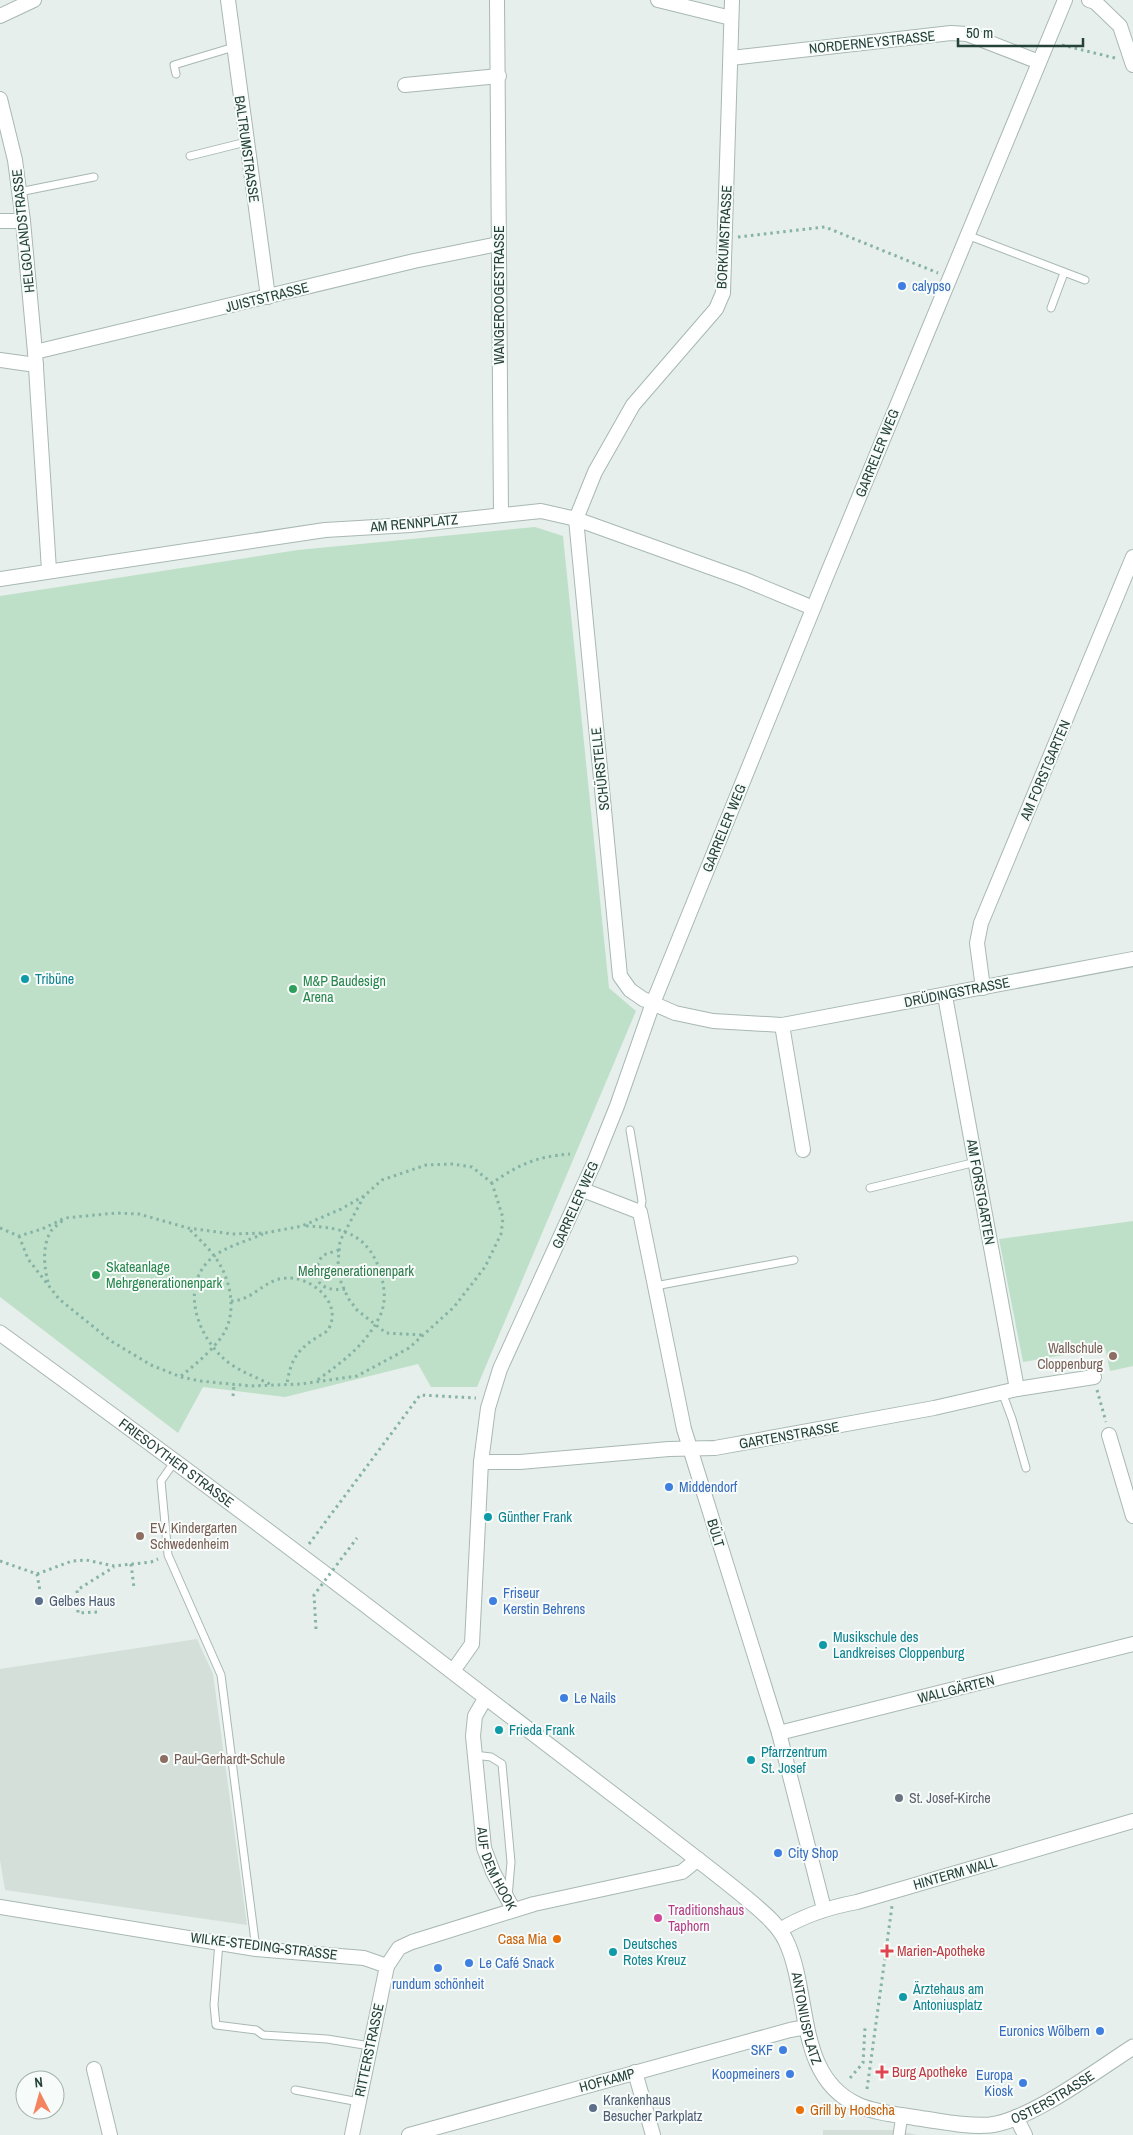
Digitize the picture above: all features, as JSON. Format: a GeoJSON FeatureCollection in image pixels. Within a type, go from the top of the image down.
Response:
{"type":"FeatureCollection","features":[{"type":"Feature","properties":{"kind":"street"},"geometry":{"type":"LineString","coordinates":[[0,16],[34,0]]}},
{"type":"Feature","properties":{"kind":"street","name":"BALTRUMSTRASSE"},"geometry":{"type":"LineString","coordinates":[[228,0],[268,297]]}},
{"type":"Feature","properties":{"kind":"street","name":"WANGEROOGESTRASSE"},"geometry":{"type":"LineString","coordinates":[[498,0],[501,514]]}},
{"type":"Feature","properties":{"kind":"street"},"geometry":{"type":"LineString","coordinates":[[658,0],[731,18]]}},
{"type":"Feature","properties":{"kind":"street","name":"BORKUMSTRASSE"},"geometry":{"type":"LineString","coordinates":[[576,519],[595,472],[633,405],[716,309],[723,293],[732,0]]}},
{"type":"Feature","properties":{"kind":"street","name":"GARRELER WEG"},"geometry":{"type":"LineString","coordinates":[[453,1671],[472,1644],[481,1462],[491,1399],[500,1369],[583,1190],[617,1106],[652,1004],[813,608],[1065,0]]}},
{"type":"Feature","properties":{"kind":"street"},"geometry":{"type":"LineString","coordinates":[[1089,0],[1094,2],[1120,26],[1133,63]]}},
{"type":"Feature","properties":{"kind":"street","name":"NORDERNEYSTRASSE"},"geometry":{"type":"LineString","coordinates":[[730,58],[951,33],[967,34],[1039,62]]}},
{"type":"Feature","properties":{"kind":"street"},"geometry":{"type":"LineString","coordinates":[[406,85],[499,76]]}},
{"type":"Feature","properties":{"kind":"street","name":"HELGOLANDSTRASSE"},"geometry":{"type":"LineString","coordinates":[[0,99],[15,160],[23,221],[36,359],[49,570]]}},
{"type":"Feature","properties":{"kind":"street"},"geometry":{"type":"LineString","coordinates":[[0,221],[23,221]]}},
{"type":"Feature","properties":{"kind":"street","name":"JUISTSTRASSE"},"geometry":{"type":"LineString","coordinates":[[36,359],[414,260],[498,244]]}},
{"type":"Feature","properties":{"kind":"street"},"geometry":{"type":"LineString","coordinates":[[0,360],[36,359]]}},
{"type":"Feature","properties":{"kind":"street","name":"AM RENNPLATZ"},"geometry":{"type":"LineString","coordinates":[[0,579],[49,570],[325,530],[410,525],[541,511],[576,519],[743,579],[813,608]]}},
{"type":"Feature","properties":{"kind":"street","name":"SCHÜRSTELLE"},"geometry":{"type":"LineString","coordinates":[[576,519],[620,976],[630,990],[652,1004]]}},
{"type":"Feature","properties":{"kind":"street","name":"AM FORSTGARTEN"},"geometry":{"type":"LineString","coordinates":[[983,988],[977,943],[981,923],[1133,557]]}},
{"type":"Feature","properties":{"kind":"street","name":"DRÜDINGSTRASSE"},"geometry":{"type":"LineString","coordinates":[[652,1004],[675,1012],[713,1021],[782,1025],[945,996],[1133,959]]}},
{"type":"Feature","properties":{"kind":"street","name":"AM FORSTGARTEN"},"geometry":{"type":"LineString","coordinates":[[945,996],[1017,1389]]}},
{"type":"Feature","properties":{"kind":"street"},"geometry":{"type":"LineString","coordinates":[[782,1025],[803,1150]]}},
{"type":"Feature","properties":{"kind":"street"},"geometry":{"type":"LineString","coordinates":[[583,1190],[640,1212]]}},
{"type":"Feature","properties":{"kind":"street","name":"BÜLT"},"geometry":{"type":"LineString","coordinates":[[640,1212],[690,1450],[779,1733],[824,1909]]}},
{"type":"Feature","properties":{"kind":"street","name":"FRIESOYTHER STRASSE"},"geometry":{"type":"LineString","coordinates":[[0,1333],[301,1554],[486,1696]]}},
{"type":"Feature","properties":{"kind":"street","name":"GARTENSTRASSE"},"geometry":{"type":"LineString","coordinates":[[481,1462],[520,1462],[669,1449],[714,1448],[934,1408],[1017,1389],[1094,1377]]}},
{"type":"Feature","properties":{"kind":"street"},"geometry":{"type":"LineString","coordinates":[[1109,1435],[1133,1516]]}},
{"type":"Feature","properties":{"kind":"street","name":"WALLGÄRTEN"},"geometry":{"type":"LineString","coordinates":[[779,1733],[1133,1644]]}},
{"type":"Feature","properties":{"kind":"street"},"geometry":{"type":"LineString","coordinates":[[486,1696],[698,1859],[752,1903],[780,1930]]}},
{"type":"Feature","properties":{"kind":"street","name":"AUF DEM HOOK"},"geometry":{"type":"LineString","coordinates":[[486,1696],[474,1716],[473,1736],[484,1848],[493,1872],[510,1904],[572,1895],[682,1872],[698,1859]]}},
{"type":"Feature","properties":{"kind":"street","name":"HINTERM WALL"},"geometry":{"type":"LineString","coordinates":[[780,1930],[824,1909],[894,1891],[1133,1820]]}},
{"type":"Feature","properties":{"kind":"street"},"geometry":{"type":"LineString","coordinates":[[387,1966],[399,1948],[510,1904]]}},
{"type":"Feature","properties":{"kind":"street","name":"WILKE-STEDING-STRASSE"},"geometry":{"type":"LineString","coordinates":[[0,1907],[256,1948],[364,1958],[387,1966]]}},
{"type":"Feature","properties":{"kind":"street","name":"ANTONIUSPLATZ"},"geometry":{"type":"LineString","coordinates":[[780,1930],[793,1960],[807,2027],[821,2069],[832,2087],[847,2099]]}},
{"type":"Feature","properties":{"kind":"street","name":"RITTERSTRASSE"},"geometry":{"type":"LineString","coordinates":[[352,2135],[387,1966]]}},
{"type":"Feature","properties":{"kind":"street","name":"HOFKAMP"},"geometry":{"type":"LineString","coordinates":[[409,2135],[635,2072],[807,2027]]}},
{"type":"Feature","properties":{"kind":"street","name":"OSTERSTRASSE"},"geometry":{"type":"LineString","coordinates":[[847,2099],[860,2106],[902,2115],[980,2126],[996,2124],[1016,2117],[1057,2095],[1133,2047]]}},
{"type":"Feature","properties":{"kind":"street"},"geometry":{"type":"LineString","coordinates":[[94,2069],[110,2135]]}},
{"type":"Feature","properties":{"kind":"street"},"geometry":{"type":"LineString","coordinates":[[635,2072],[653,2135]]}},
{"type":"Feature","properties":{"kind":"street"},"geometry":{"type":"LineString","coordinates":[[899,2135],[902,2115]]}},
{"type":"Feature","properties":{"kind":"street"},"geometry":{"type":"LineString","coordinates":[[1016,2117],[1025,2135]]}},
{"type":"Feature","properties":{"kind":"lane"},"geometry":{"type":"LineString","coordinates":[[176,74],[174,65],[234,47]]}},
{"type":"Feature","properties":{"kind":"lane"},"geometry":{"type":"LineString","coordinates":[[190,156],[246,142]]}},
{"type":"Feature","properties":{"kind":"lane"},"geometry":{"type":"LineString","coordinates":[[19,192],[94,177]]}},
{"type":"Feature","properties":{"kind":"lane"},"geometry":{"type":"LineString","coordinates":[[967,235],[1085,280]]}},
{"type":"Feature","properties":{"kind":"lane"},"geometry":{"type":"LineString","coordinates":[[1051,308],[1064,272]]}},
{"type":"Feature","properties":{"kind":"lane"},"geometry":{"type":"LineString","coordinates":[[630,1130],[642,1201],[640,1212]]}},
{"type":"Feature","properties":{"kind":"lane"},"geometry":{"type":"LineString","coordinates":[[870,1188],[976,1162]]}},
{"type":"Feature","properties":{"kind":"lane"},"geometry":{"type":"LineString","coordinates":[[655,1286],[794,1260]]}},
{"type":"Feature","properties":{"kind":"lane"},"geometry":{"type":"LineString","coordinates":[[1002,1392],[1026,1468]]}},
{"type":"Feature","properties":{"kind":"lane"},"geometry":{"type":"LineString","coordinates":[[175,1461],[161,1481],[168,1555],[221,1675],[256,1948]]}},
{"type":"Feature","properties":{"kind":"lane"},"geometry":{"type":"LineString","coordinates":[[474,1755],[491,1757],[502,1764],[511,1862],[510,1904]]}},
{"type":"Feature","properties":{"kind":"lane"},"geometry":{"type":"LineString","coordinates":[[219,1942],[214,2005],[216,2025],[256,2030],[263,2035],[327,2039],[370,2046]]}},
{"type":"Feature","properties":{"kind":"lane"},"geometry":{"type":"LineString","coordinates":[[295,2090],[358,2102]]}},
{"type":"Feature","properties":{"kind":"path"},"geometry":{"type":"LineString","coordinates":[[1048,42],[1133,63]]}},
{"type":"Feature","properties":{"kind":"path"},"geometry":{"type":"LineString","coordinates":[[725,238],[825,227],[950,278]]}},
{"type":"Feature","properties":{"kind":"path"},"geometry":{"type":"LineString","coordinates":[[492,1183],[515,1167],[544,1156],[570,1154]]}},
{"type":"Feature","properties":{"kind":"path"},"geometry":{"type":"LineString","coordinates":[[19,1236],[28,1259],[59,1299],[111,1340],[151,1365],[181,1377],[200,1382],[234,1385],[272,1385],[315,1382],[357,1376],[408,1348],[454,1307],[486,1267],[501,1234],[503,1218],[492,1183],[472,1167],[452,1164],[426,1165],[382,1180],[364,1196],[341,1209],[302,1226]]}},
{"type":"Feature","properties":{"kind":"path"},"geometry":{"type":"LineString","coordinates":[[364,1196],[340,1241],[338,1264],[345,1289],[357,1310],[386,1333],[422,1335]]}},
{"type":"Feature","properties":{"kind":"path"},"geometry":{"type":"LineString","coordinates":[[0,1228],[19,1236],[42,1229],[65,1218],[108,1214],[139,1214],[188,1228],[232,1234],[264,1233],[302,1226],[324,1227],[344,1231],[365,1244],[376,1258],[385,1288],[385,1299],[380,1316],[353,1354],[315,1382]]}},
{"type":"Feature","properties":{"kind":"path"},"geometry":{"type":"LineString","coordinates":[[48,1286],[44,1267],[46,1245],[50,1232],[65,1218]]}},
{"type":"Feature","properties":{"kind":"path"},"geometry":{"type":"LineString","coordinates":[[181,1377],[222,1338],[229,1324],[231,1301],[230,1288],[214,1256],[188,1228]]}},
{"type":"Feature","properties":{"kind":"path"},"geometry":{"type":"LineString","coordinates":[[264,1233],[214,1256],[199,1274],[194,1290],[194,1304],[197,1322],[213,1347],[223,1358],[272,1385]]}},
{"type":"Feature","properties":{"kind":"path"},"geometry":{"type":"LineString","coordinates":[[287,1384],[290,1366],[300,1350],[326,1332],[331,1326],[332,1312],[318,1286],[316,1272],[319,1260],[323,1255],[339,1250]]}},
{"type":"Feature","properties":{"kind":"path"},"geometry":{"type":"LineString","coordinates":[[231,1301],[247,1298],[273,1280],[286,1278],[302,1279],[328,1289],[345,1289]]}},
{"type":"Feature","properties":{"kind":"path"},"geometry":{"type":"LineString","coordinates":[[1094,1377],[1109,1435]]}},
{"type":"Feature","properties":{"kind":"path"},"geometry":{"type":"LineString","coordinates":[[233,1396],[234,1385]]}},
{"type":"Feature","properties":{"kind":"path"},"geometry":{"type":"LineString","coordinates":[[301,1554],[420,1395],[491,1399]]}},
{"type":"Feature","properties":{"kind":"path"},"geometry":{"type":"LineString","coordinates":[[316,1629],[314,1595],[357,1538]]}},
{"type":"Feature","properties":{"kind":"path"},"geometry":{"type":"LineString","coordinates":[[0,1561],[37,1574],[72,1561],[86,1560],[114,1566],[151,1562],[168,1555]]}},
{"type":"Feature","properties":{"kind":"path"},"geometry":{"type":"LineString","coordinates":[[131,1564],[134,1588]]}},
{"type":"Feature","properties":{"kind":"path"},"geometry":{"type":"LineString","coordinates":[[97,1612],[78,1614],[77,1590],[114,1566]]}},
{"type":"Feature","properties":{"kind":"path"},"geometry":{"type":"LineString","coordinates":[[37,1574],[40,1591]]}},
{"type":"Feature","properties":{"kind":"path"},"geometry":{"type":"LineString","coordinates":[[867,2089],[894,1891]]}},
{"type":"Feature","properties":{"kind":"path"},"geometry":{"type":"LineString","coordinates":[[850,2078],[863,2062],[865,2028]]}},
{"type":"Feature","properties":{"kind":"shaded area"},"geometry":{"type":"Polygon","coordinates":[[[197,1639],[213,1674],[247,1925],[5,1890],[0,1860],[0,1669],[197,1639]]]}},
{"type":"Feature","properties":{"kind":"shaded area"},"geometry":{"type":"Polygon","coordinates":[[[823,2130],[896,2130],[917,2135],[823,2135],[823,2130]]]}},
{"type":"Feature","properties":{"kind":"green space","name":"M&P Baudesign Arena"},"geometry":{"type":"Polygon","coordinates":[[[535,527],[563,536],[609,988],[636,1011],[477,1387],[431,1387],[418,1364],[285,1397],[203,1387],[178,1433],[0,1297],[0,596],[298,550],[535,527]]]}},
{"type":"Feature","properties":{"kind":"green space","name":"Wallschule Cloppenburg"},"geometry":{"type":"Polygon","coordinates":[[[1133,1221],[1133,1366],[1110,1371],[1105,1348],[1023,1362],[999,1239],[1133,1221]]]}},
{"type":"Feature","properties":{"kind":"place","name":"calypso"},"geometry":{"type":"Point","coordinates":[902,286]}},
{"type":"Feature","properties":{"kind":"place","name":"Tribüne"},"geometry":{"type":"Point","coordinates":[25,979]}},
{"type":"Feature","properties":{"kind":"place","name":"M&P Baudesign Arena"},"geometry":{"type":"Point","coordinates":[293,989]}},
{"type":"Feature","properties":{"kind":"place","name":"Skateanlage Mehrgenerationenpark"},"geometry":{"type":"Point","coordinates":[96,1275]}},
{"type":"Feature","properties":{"kind":"place","name":"Wallschule Cloppenburg"},"geometry":{"type":"Point","coordinates":[1113,1356]}},
{"type":"Feature","properties":{"kind":"place","name":"Middendorf"},"geometry":{"type":"Point","coordinates":[669,1487]}},
{"type":"Feature","properties":{"kind":"place","name":"Günther Frank"},"geometry":{"type":"Point","coordinates":[488,1517]}},
{"type":"Feature","properties":{"kind":"place","name":"EV. Kindergarten Schwedenheim"},"geometry":{"type":"Point","coordinates":[140,1536]}},
{"type":"Feature","properties":{"kind":"place","name":"Gelbes Haus"},"geometry":{"type":"Point","coordinates":[39,1601]}},
{"type":"Feature","properties":{"kind":"place","name":"Friseur Kerstin Behrens"},"geometry":{"type":"Point","coordinates":[493,1601]}},
{"type":"Feature","properties":{"kind":"place","name":"Musikschule des Landkreises Cloppenburg"},"geometry":{"type":"Point","coordinates":[823,1645]}},
{"type":"Feature","properties":{"kind":"place","name":"Le Nails"},"geometry":{"type":"Point","coordinates":[564,1698]}},
{"type":"Feature","properties":{"kind":"place","name":"Frieda Frank"},"geometry":{"type":"Point","coordinates":[499,1730]}},
{"type":"Feature","properties":{"kind":"place","name":"Paul-Gerhardt-Schule"},"geometry":{"type":"Point","coordinates":[164,1759]}},
{"type":"Feature","properties":{"kind":"place","name":"Pfarrzentrum St. Josef"},"geometry":{"type":"Point","coordinates":[751,1760]}},
{"type":"Feature","properties":{"kind":"place","name":"St. Josef-Kirche"},"geometry":{"type":"Point","coordinates":[899,1798]}},
{"type":"Feature","properties":{"kind":"place","name":"City Shop"},"geometry":{"type":"Point","coordinates":[778,1853]}},
{"type":"Feature","properties":{"kind":"place","name":"Traditionshaus Taphorn"},"geometry":{"type":"Point","coordinates":[658,1918]}},
{"type":"Feature","properties":{"kind":"place","name":"Casa Mia"},"geometry":{"type":"Point","coordinates":[557,1939]}},
{"type":"Feature","properties":{"kind":"place","name":"Marien-Apotheke"},"geometry":{"type":"Point","coordinates":[887,1951]}},
{"type":"Feature","properties":{"kind":"place","name":"Deutsches Rotes Kreuz"},"geometry":{"type":"Point","coordinates":[613,1952]}},
{"type":"Feature","properties":{"kind":"place","name":"Le Café Snack"},"geometry":{"type":"Point","coordinates":[469,1963]}},
{"type":"Feature","properties":{"kind":"place","name":"rundum schönheit"},"geometry":{"type":"Point","coordinates":[438,1968]}},
{"type":"Feature","properties":{"kind":"place","name":"Ärztehaus am Antoniusplatz"},"geometry":{"type":"Point","coordinates":[903,1997]}},
{"type":"Feature","properties":{"kind":"place","name":"Euronics Wölbern"},"geometry":{"type":"Point","coordinates":[1100,2031]}},
{"type":"Feature","properties":{"kind":"place","name":"SKF"},"geometry":{"type":"Point","coordinates":[783,2050]}},
{"type":"Feature","properties":{"kind":"place","name":"Burg Apotheke"},"geometry":{"type":"Point","coordinates":[882,2072]}},
{"type":"Feature","properties":{"kind":"place","name":"Koopmeiners"},"geometry":{"type":"Point","coordinates":[790,2074]}},
{"type":"Feature","properties":{"kind":"place","name":"Europa Kiosk"},"geometry":{"type":"Point","coordinates":[1023,2083]}},
{"type":"Feature","properties":{"kind":"place","name":"Krankenhaus Besucher Parkplatz"},"geometry":{"type":"Point","coordinates":[593,2108]}},
{"type":"Feature","properties":{"kind":"place","name":"Grill by Hodscha"},"geometry":{"type":"Point","coordinates":[800,2110]}},
{"type":"Feature","properties":{"kind":"park label","name":"Mehrgenerationenpark"},"geometry":{"type":"Point","coordinates":[356,1271]}}]}
